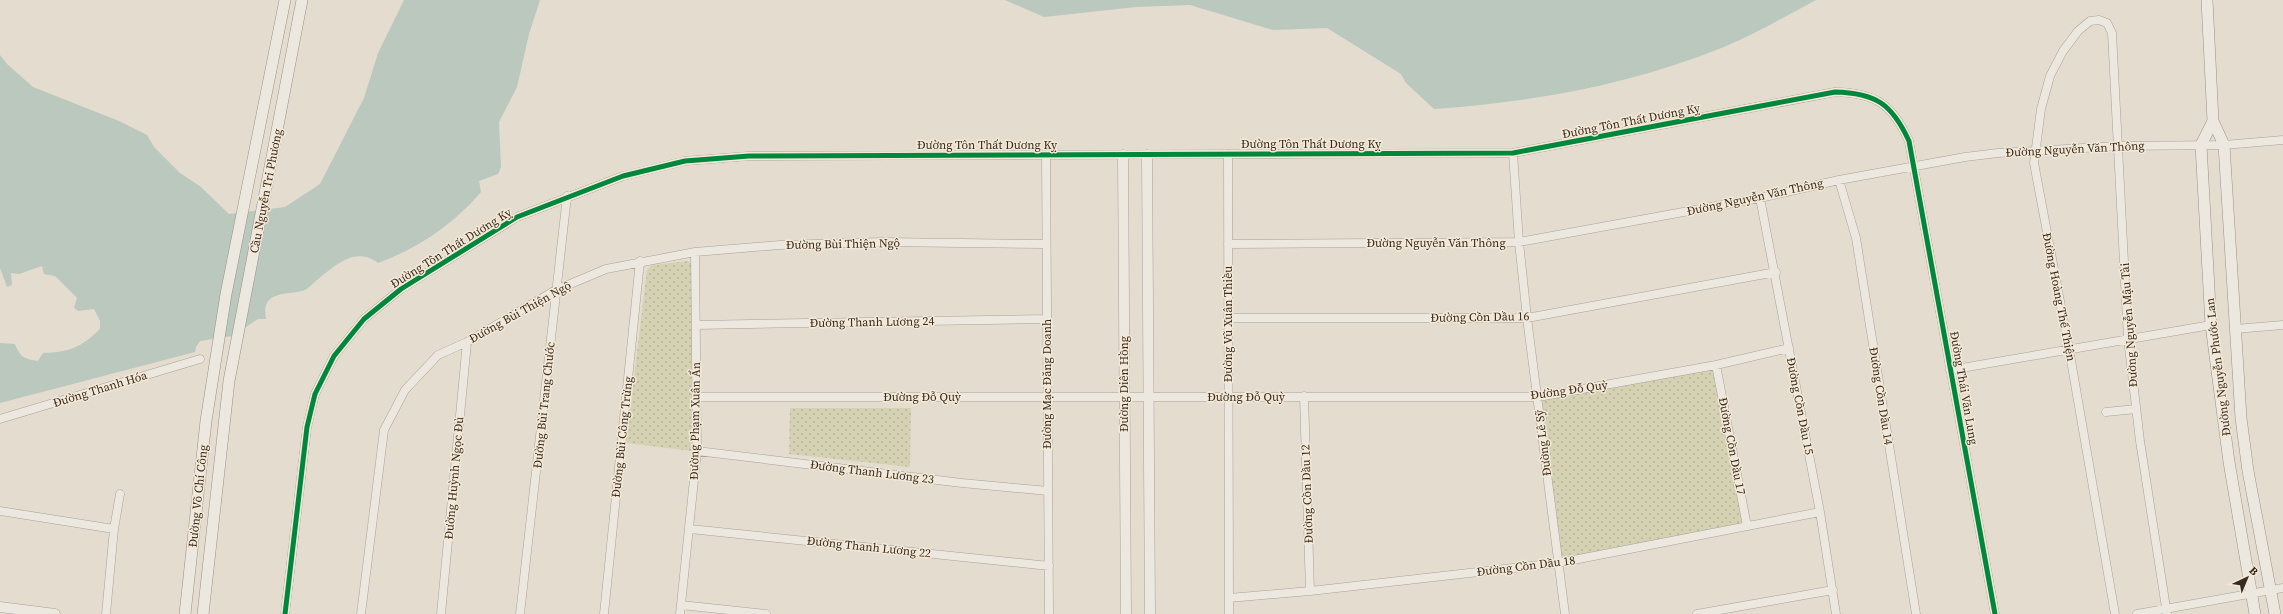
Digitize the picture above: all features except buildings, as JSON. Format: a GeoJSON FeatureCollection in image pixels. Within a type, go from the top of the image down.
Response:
{"type":"FeatureCollection","features":[{"type":"Feature","properties":{"kind":"main road","name":"Cầu Nguyễn Tri Phương"},"geometry":{"type":"LineString","coordinates":[[213,379],[226,294],[285,0]]}},
{"type":"Feature","properties":{"kind":"main road","name":"Cầu Nguyễn Tri Phương"},"geometry":{"type":"LineString","coordinates":[[230,382],[302,0]]}},
{"type":"Feature","properties":{"kind":"main road","name":"Đường Nguyễn Phước Lan"},"geometry":{"type":"LineString","coordinates":[[2207,0],[2213,121],[2224,145],[2241,418],[2248,471],[2274,614]]}},
{"type":"Feature","properties":{"kind":"main road","name":"Đường Nguyễn Phước Lan"},"geometry":{"type":"LineString","coordinates":[[2213,121],[2201,145],[2211,325],[2230,470],[2255,614]]}},
{"type":"Feature","properties":{"kind":"main road","name":"Đường Võ Chí Công"},"geometry":{"type":"LineString","coordinates":[[185,614],[206,421],[213,379]]}},
{"type":"Feature","properties":{"kind":"main road","name":"Đường Võ Chí Công"},"geometry":{"type":"LineString","coordinates":[[203,614],[230,382]]}},
{"type":"Feature","properties":{"kind":"street","name":"Đường Hoàng Thế Thiện"},"geometry":{"type":"LineString","coordinates":[[2112,33],[2107,23],[2099,20],[2090,20],[2078,31],[2062,51],[2050,76],[2042,103],[2034,151],[2034,164],[2069,349],[2115,614]]}},
{"type":"Feature","properties":{"kind":"street","name":"Đường Nguyễn Mậu Tài"},"geometry":{"type":"LineString","coordinates":[[2112,33],[2128,339],[2136,409],[2167,611]]}},
{"type":"Feature","properties":{"kind":"street","name":"Đường Tôn Thất Dương Kỵ"},"geometry":{"type":"LineString","coordinates":[[285,614],[307,427],[315,394],[334,356],[364,319],[401,289],[517,217],[567,196],[623,176],[685,161],[749,156],[1513,153],[1835,92],[1858,92],[1880,101],[1900,121],[1909,141],[1914,166]]}},
{"type":"Feature","properties":{"kind":"street","name":"Đường Nguyễn Văn Thông"},"geometry":{"type":"LineString","coordinates":[[1228,244],[1519,242],[1760,198],[1839,180],[1978,155],[2118,146],[2224,145],[2283,140]]}},
{"type":"Feature","properties":{"kind":"street","name":"Đường Lê Sỹ"},"geometry":{"type":"LineString","coordinates":[[1513,153],[1519,242],[1527,318],[1565,614]]}},
{"type":"Feature","properties":{"kind":"street","name":"Đường Vũ Xuân Thiều"},"geometry":{"type":"LineString","coordinates":[[1228,154],[1229,614]]}},
{"type":"Feature","properties":{"kind":"street","name":"Đường Mạc Đăng Doanh"},"geometry":{"type":"LineString","coordinates":[[1046,155],[1049,614]]}},
{"type":"Feature","properties":{"kind":"street","name":"Đường Diên Hồng"},"geometry":{"type":"LineString","coordinates":[[1123,155],[1126,614]]}},
{"type":"Feature","properties":{"kind":"street","name":"Đường Diên Hồng"},"geometry":{"type":"LineString","coordinates":[[1147,155],[1150,614]]}},
{"type":"Feature","properties":{"kind":"street","name":"Đường Thái Văn Lung"},"geometry":{"type":"LineString","coordinates":[[1914,166],[1995,614]]}},
{"type":"Feature","properties":{"kind":"street","name":"Đường Cồn Dầu 14"},"geometry":{"type":"LineString","coordinates":[[1839,180],[1856,238],[1916,614]]}},
{"type":"Feature","properties":{"kind":"street","name":"Đường Bùi Trang Chước"},"geometry":{"type":"LineString","coordinates":[[520,614],[567,196]]}},
{"type":"Feature","properties":{"kind":"street","name":"Đường Cồn Dầu 15"},"geometry":{"type":"LineString","coordinates":[[1760,198],[1776,272],[1820,512],[1836,614]]}},
{"type":"Feature","properties":{"kind":"street","name":"Đường Bùi Thiện Ngộ"},"geometry":{"type":"LineString","coordinates":[[361,614],[384,430],[405,390],[438,355],[467,342],[556,290],[606,268],[695,252],[780,245],[883,242],[1046,244]]}},
{"type":"Feature","properties":{"kind":"street","name":"Đường Phạm Xuân Ẩn"},"geometry":{"type":"LineString","coordinates":[[680,614],[697,451],[698,397],[695,252]]}},
{"type":"Feature","properties":{"kind":"street","name":"Đường Bùi Công Trừng"},"geometry":{"type":"LineString","coordinates":[[604,614],[640,261]]}},
{"type":"Feature","properties":{"kind":"street","name":"Đường Cồn Dầu 16"},"geometry":{"type":"LineString","coordinates":[[1228,318],[1527,318],[1776,272]]}},
{"type":"Feature","properties":{"kind":"street","name":"Đường Thanh Lương 24"},"geometry":{"type":"LineString","coordinates":[[696,326],[1047,319]]}},
{"type":"Feature","properties":{"kind":"street"},"geometry":{"type":"LineString","coordinates":[[1950,370],[2211,325]]}},
{"type":"Feature","properties":{"kind":"street"},"geometry":{"type":"LineString","coordinates":[[2235,329],[2283,325]]}},
{"type":"Feature","properties":{"kind":"street","name":"Đường Huỳnh Ngọc Đủ"},"geometry":{"type":"LineString","coordinates":[[441,614],[467,342]]}},
{"type":"Feature","properties":{"kind":"street","name":"Đường Đỗ Quỳ"},"geometry":{"type":"LineString","coordinates":[[698,397],[1538,397],[1716,365],[1789,348]]}},
{"type":"Feature","properties":{"kind":"street","name":"Đường Thanh Hóa"},"geometry":{"type":"LineString","coordinates":[[0,419],[200,359]]}},
{"type":"Feature","properties":{"kind":"street","name":"Đường Cồn Dầu 17"},"geometry":{"type":"LineString","coordinates":[[1716,365],[1747,526]]}},
{"type":"Feature","properties":{"kind":"street","name":"Đường Cồn Dầu 12"},"geometry":{"type":"LineString","coordinates":[[1304,396],[1310,591]]}},
{"type":"Feature","properties":{"kind":"street"},"geometry":{"type":"LineString","coordinates":[[2106,412],[2136,409]]}},
{"type":"Feature","properties":{"kind":"street","name":"Đường Thanh Lương 23"},"geometry":{"type":"LineString","coordinates":[[697,451],[962,483],[1048,491]]}},
{"type":"Feature","properties":{"kind":"street"},"geometry":{"type":"LineString","coordinates":[[106,614],[114,529],[120,494]]}},
{"type":"Feature","properties":{"kind":"street"},"geometry":{"type":"LineString","coordinates":[[0,511],[114,529]]}},
{"type":"Feature","properties":{"kind":"street","name":"Đường Cồn Dầu 18"},"geometry":{"type":"LineString","coordinates":[[1229,598],[1310,591],[1558,563],[1820,512]]}},
{"type":"Feature","properties":{"kind":"street","name":"Đường Thanh Lương 22"},"geometry":{"type":"LineString","coordinates":[[690,529],[1049,566]]}},
{"type":"Feature","properties":{"kind":"street"},"geometry":{"type":"LineString","coordinates":[[2137,614],[2167,611],[2283,588]]}},
{"type":"Feature","properties":{"kind":"street"},"geometry":{"type":"LineString","coordinates":[[1697,614],[1832,590]]}},
{"type":"Feature","properties":{"kind":"street"},"geometry":{"type":"LineString","coordinates":[[681,605],[766,614]]}},
{"type":"Feature","properties":{"kind":"street"},"geometry":{"type":"LineString","coordinates":[[0,607],[32,613],[55,614]]}},
{"type":"Feature","properties":{"kind":"shaded area"},"geometry":{"type":"Polygon","coordinates":[[[404,0],[540,0],[529,34],[517,87],[499,122],[501,167],[498,174],[479,181],[481,192],[459,215],[421,243],[393,257],[378,263],[370,258],[361,256],[354,257],[331,269],[305,290],[271,298],[265,309],[266,319],[258,319],[232,336],[200,341],[195,352],[0,403],[0,343],[15,344],[23,357],[38,361],[43,353],[60,352],[80,345],[100,329],[100,321],[94,309],[78,311],[74,308],[77,298],[55,276],[44,274],[42,266],[19,274],[11,273],[12,285],[7,287],[0,268],[0,55],[7,64],[33,87],[119,121],[147,135],[154,147],[180,173],[201,187],[229,214],[285,207],[320,184],[364,98],[378,53],[404,0]]]}},
{"type":"Feature","properties":{"kind":"shaded area"},"geometry":{"type":"Polygon","coordinates":[[[1005,0],[1816,0],[1736,42],[1653,72],[1581,90],[1509,102],[1434,109],[1406,83],[1401,74],[1327,28],[1273,30],[1190,5],[1136,7],[1044,17],[1005,0]]]}},
{"type":"Feature","properties":{"kind":"shaded area"},"geometry":{"type":"Polygon","coordinates":[[[688,261],[693,265],[692,451],[626,443],[647,270],[652,265],[688,261]]]}},
{"type":"Feature","properties":{"kind":"shaded area"},"geometry":{"type":"Polygon","coordinates":[[[1716,365],[1747,526],[1558,563],[1538,397],[1716,365]]]}},
{"type":"Feature","properties":{"kind":"shaded area"},"geometry":{"type":"Polygon","coordinates":[[[790,408],[911,408],[910,467],[789,454],[790,408]]]}},
{"type":"Feature","properties":{"kind":"cycle path"},"geometry":{"type":"LineString","coordinates":[[285,614],[307,427],[315,394],[334,356],[364,319],[401,289],[517,217],[623,176],[685,161],[749,156],[1513,153],[1835,92],[1861,95],[1872,98],[1881,103],[1896,118],[1909,141],[1995,614]]}}]}
